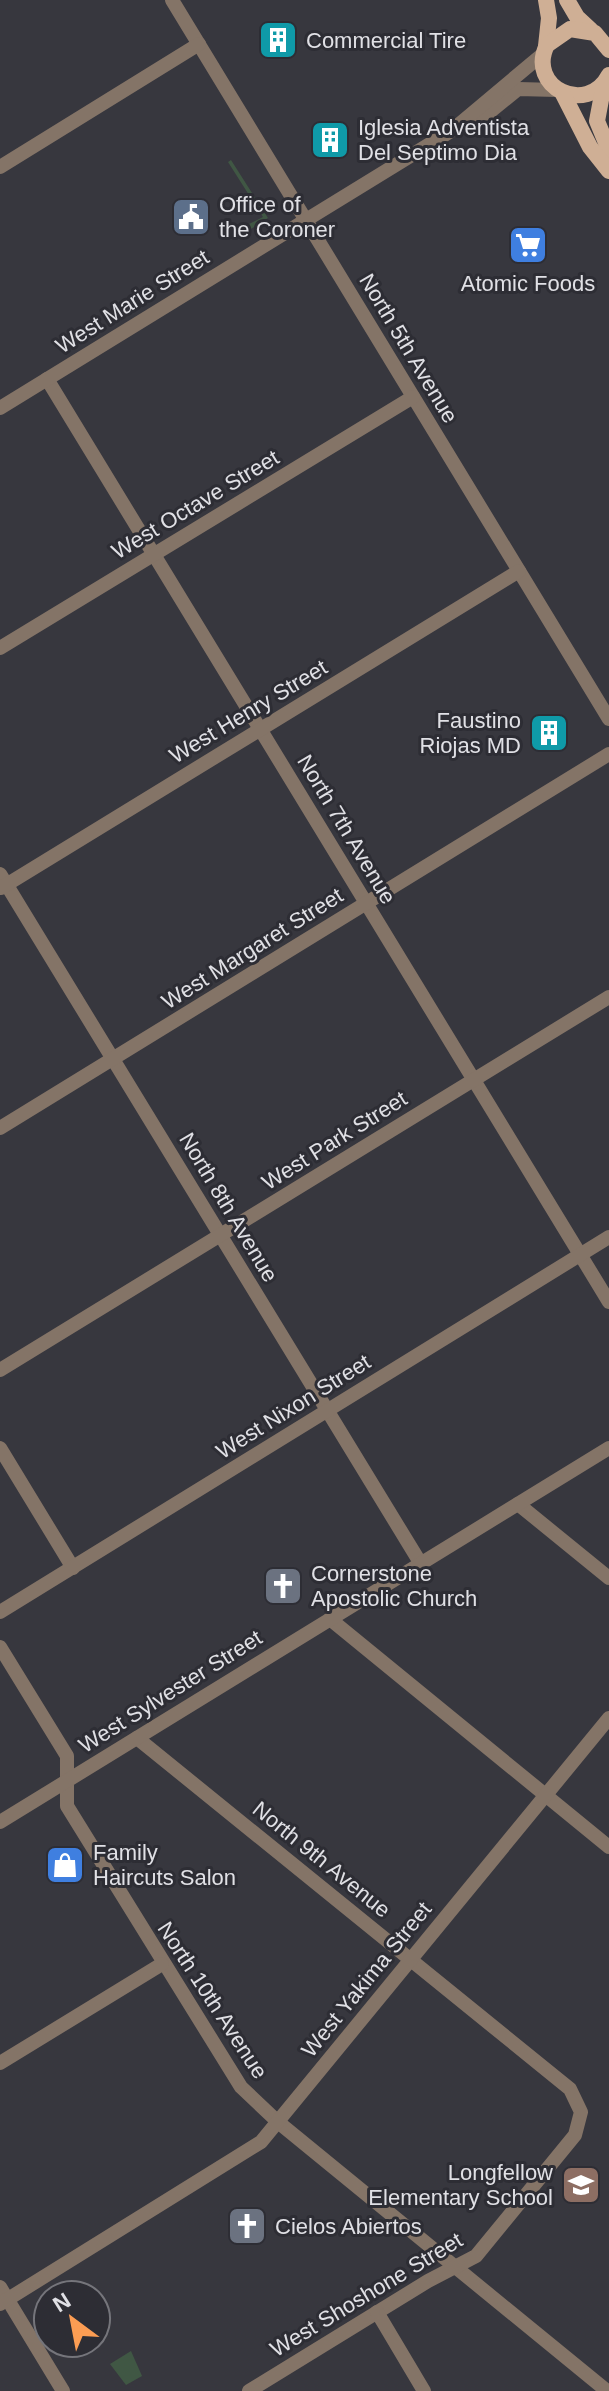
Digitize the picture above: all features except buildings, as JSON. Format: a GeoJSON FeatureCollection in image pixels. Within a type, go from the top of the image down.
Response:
{"type":"FeatureCollection","features":[{"type":"Feature","properties":{"kind":"main road"},"geometry":{"type":"LineString","coordinates":[[546,0],[549,18],[544,50],[545,75],[560,92],[590,147],[609,171]]}},
{"type":"Feature","properties":{"kind":"main road"},"geometry":{"type":"LineString","coordinates":[[567,0],[577,17],[604,41]]}},
{"type":"Feature","properties":{"kind":"main road"},"geometry":{"type":"LineString","coordinates":[[544,50],[553,37],[570,29],[604,41]]}},
{"type":"Feature","properties":{"kind":"main road"},"geometry":{"type":"LineString","coordinates":[[560,92],[591,94],[608,78]]}},
{"type":"Feature","properties":{"kind":"main road"},"geometry":{"type":"LineString","coordinates":[[608,78],[597,121],[609,150]]}},
{"type":"Feature","properties":{"kind":"street","name":"North 5th Avenue"},"geometry":{"type":"LineString","coordinates":[[172,0],[609,719]]}},
{"type":"Feature","properties":{"kind":"street"},"geometry":{"type":"LineString","coordinates":[[0,167],[199,44]]}},
{"type":"Feature","properties":{"kind":"street","name":"West Marie Street"},"geometry":{"type":"LineString","coordinates":[[451,131],[544,50]]}},
{"type":"Feature","properties":{"kind":"street","name":"West Marie Street"},"geometry":{"type":"LineString","coordinates":[[0,408],[451,131],[486,115],[521,87],[560,92]]}},
{"type":"Feature","properties":{"kind":"street","name":"North 7th Avenue"},"geometry":{"type":"LineString","coordinates":[[47,379],[609,1302]]}},
{"type":"Feature","properties":{"kind":"street","name":"West Octave Street"},"geometry":{"type":"LineString","coordinates":[[0,648],[413,397]]}},
{"type":"Feature","properties":{"kind":"street","name":"West Henry Street"},"geometry":{"type":"LineString","coordinates":[[2,882],[519,571]]}},
{"type":"Feature","properties":{"kind":"street","name":"West Margaret Street"},"geometry":{"type":"LineString","coordinates":[[0,1128],[609,754]]}},
{"type":"Feature","properties":{"kind":"street","name":"North 8th Avenue"},"geometry":{"type":"LineString","coordinates":[[2,882],[421,1564]]}},
{"type":"Feature","properties":{"kind":"street","name":"West Park Street"},"geometry":{"type":"LineString","coordinates":[[0,1370],[609,997]]}},
{"type":"Feature","properties":{"kind":"street","name":"West Nixon Street"},"geometry":{"type":"LineString","coordinates":[[0,1612],[609,1237]]}},
{"type":"Feature","properties":{"kind":"street"},"geometry":{"type":"LineString","coordinates":[[0,1448],[73,1568]]}},
{"type":"Feature","properties":{"kind":"street","name":"West Sylvester Street"},"geometry":{"type":"LineString","coordinates":[[0,1822],[609,1448]]}},
{"type":"Feature","properties":{"kind":"street"},"geometry":{"type":"LineString","coordinates":[[518,1504],[609,1578]]}},
{"type":"Feature","properties":{"kind":"street"},"geometry":{"type":"LineString","coordinates":[[330,1619],[609,1847]]}},
{"type":"Feature","properties":{"kind":"street","name":"North 10th Avenue"},"geometry":{"type":"LineString","coordinates":[[0,1647],[67,1756],[67,1806],[234,2078],[278,2122],[607,2391]]}},
{"type":"Feature","properties":{"kind":"street","name":"West Yakima Street"},"geometry":{"type":"LineString","coordinates":[[3,2297],[261,2142],[609,1718]]}},
{"type":"Feature","properties":{"kind":"street","name":"North 9th Avenue"},"geometry":{"type":"LineString","coordinates":[[137,1738],[570,2089],[581,2112]]}},
{"type":"Feature","properties":{"kind":"street"},"geometry":{"type":"LineString","coordinates":[[0,2063],[162,1964]]}},
{"type":"Feature","properties":{"kind":"street","name":"West Shoshone Street"},"geometry":{"type":"LineString","coordinates":[[249,2391],[377,2312],[476,2256],[571,2140],[579,2127],[581,2112]]}},
{"type":"Feature","properties":{"kind":"street"},"geometry":{"type":"LineString","coordinates":[[3,2297],[63,2391]]}},
{"type":"Feature","properties":{"kind":"street"},"geometry":{"type":"LineString","coordinates":[[377,2312],[424,2391]]}},
{"type":"Feature","properties":{"kind":"green space"},"geometry":{"type":"Polygon","coordinates":[[[231,160],[268,218],[243,234],[239,229],[263,217],[228,162],[231,160]]]}},
{"type":"Feature","properties":{"kind":"green space"},"geometry":{"type":"Polygon","coordinates":[[[131,2351],[142,2376],[126,2385],[110,2364],[131,2351]]]}},
{"type":"Feature","properties":{"kind":"place","name":"Commercial Tire"},"geometry":{"type":"Point","coordinates":[278,40]}},
{"type":"Feature","properties":{"kind":"place","name":"Iglesia Adventista Del Septimo Dia"},"geometry":{"type":"Point","coordinates":[330,140]}},
{"type":"Feature","properties":{"kind":"place","name":"Office of the Coroner"},"geometry":{"type":"Point","coordinates":[191,217]}},
{"type":"Feature","properties":{"kind":"place","name":"Atomic Foods"},"geometry":{"type":"Point","coordinates":[528,245]}},
{"type":"Feature","properties":{"kind":"place","name":"Faustino Riojas MD"},"geometry":{"type":"Point","coordinates":[549,733]}},
{"type":"Feature","properties":{"kind":"place","name":"Cornerstone Apostolic Church"},"geometry":{"type":"Point","coordinates":[283,1586]}},
{"type":"Feature","properties":{"kind":"place","name":"Family Haircuts Salon"},"geometry":{"type":"Point","coordinates":[65,1865]}},
{"type":"Feature","properties":{"kind":"place","name":"Longfellow Elementary School"},"geometry":{"type":"Point","coordinates":[581,2185]}},
{"type":"Feature","properties":{"kind":"place","name":"Cielos Abiertos"},"geometry":{"type":"Point","coordinates":[247,2226]}}]}
